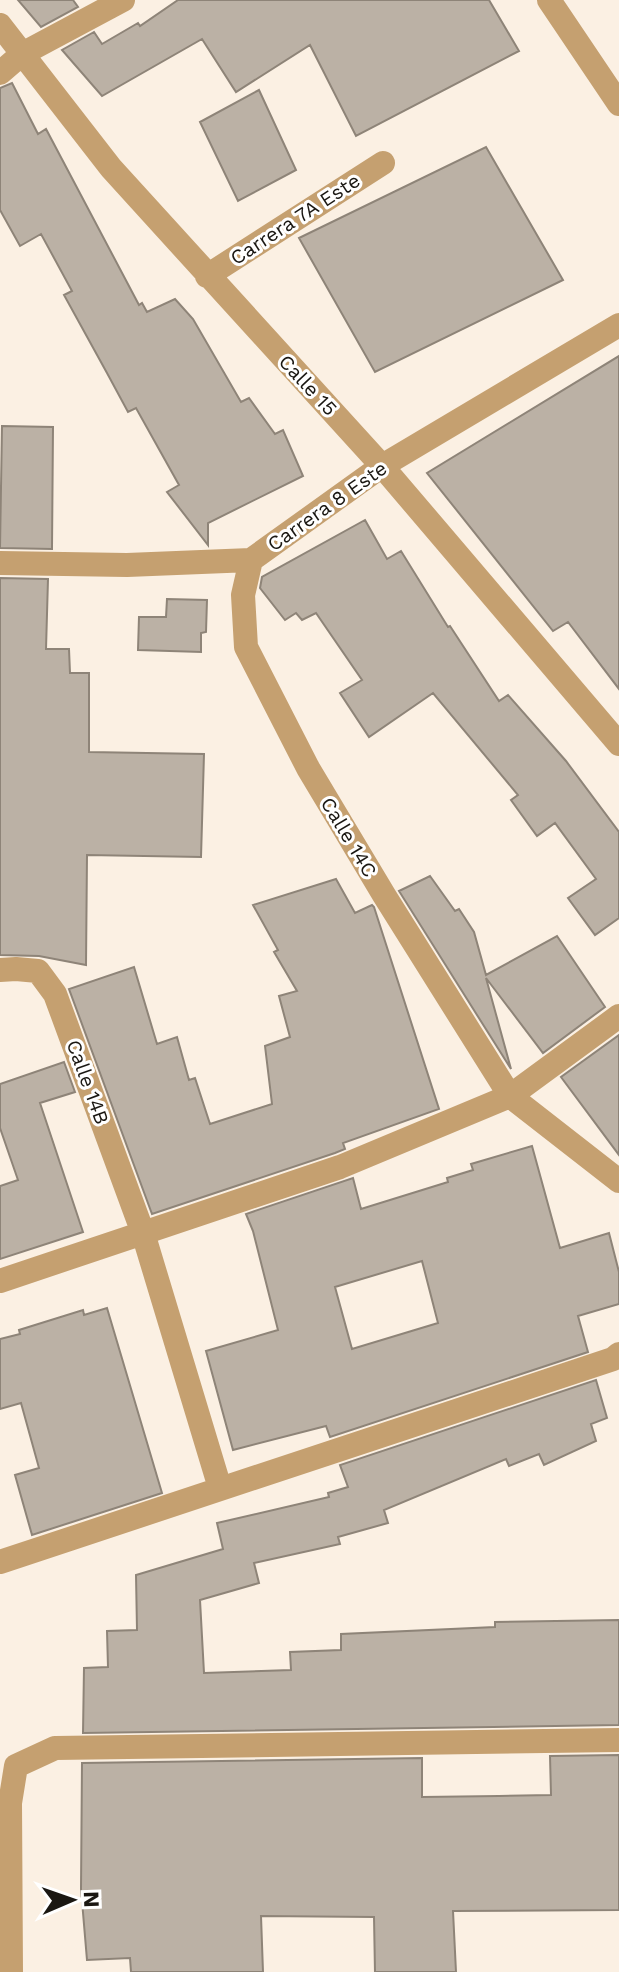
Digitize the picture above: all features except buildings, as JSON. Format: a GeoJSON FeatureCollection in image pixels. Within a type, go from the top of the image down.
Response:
{"type":"FeatureCollection","features":[{"type":"Feature","properties":{"kind":"street"},"geometry":{"type":"LineString","coordinates":[[0,73],[22,54],[123,0]]}},
{"type":"Feature","properties":{"kind":"street"},"geometry":{"type":"LineString","coordinates":[[549,0],[619,104]]}},
{"type":"Feature","properties":{"kind":"street","name":"Calle 15"},"geometry":{"type":"LineString","coordinates":[[0,25],[111,168],[382,466],[619,744]]}},
{"type":"Feature","properties":{"kind":"street","name":"Carrera 7A Este"},"geometry":{"type":"LineString","coordinates":[[207,276],[383,163]]}},
{"type":"Feature","properties":{"kind":"street","name":"Carrera 8 Este"},"geometry":{"type":"LineString","coordinates":[[0,563],[127,565],[251,560],[382,466],[619,325]]}},
{"type":"Feature","properties":{"kind":"street","name":"Calle 14C"},"geometry":{"type":"LineString","coordinates":[[251,560],[243,595],[246,647],[323,793],[510,1096],[619,1181]]}},
{"type":"Feature","properties":{"kind":"street","name":"Calle 14B"},"geometry":{"type":"LineString","coordinates":[[0,970],[38,971],[55,994],[143,1233]]}},
{"type":"Feature","properties":{"kind":"street"},"geometry":{"type":"LineString","coordinates":[[0,1281],[340,1167],[510,1096],[619,1016]]}},
{"type":"Feature","properties":{"kind":"street"},"geometry":{"type":"LineString","coordinates":[[143,1233],[220,1488]]}},
{"type":"Feature","properties":{"kind":"street"},"geometry":{"type":"LineString","coordinates":[[0,1562],[613,1359],[619,1354]]}},
{"type":"Feature","properties":{"kind":"street"},"geometry":{"type":"LineString","coordinates":[[11,1972],[10,1803],[16,1766],[55,1748],[619,1740]]}}]}
